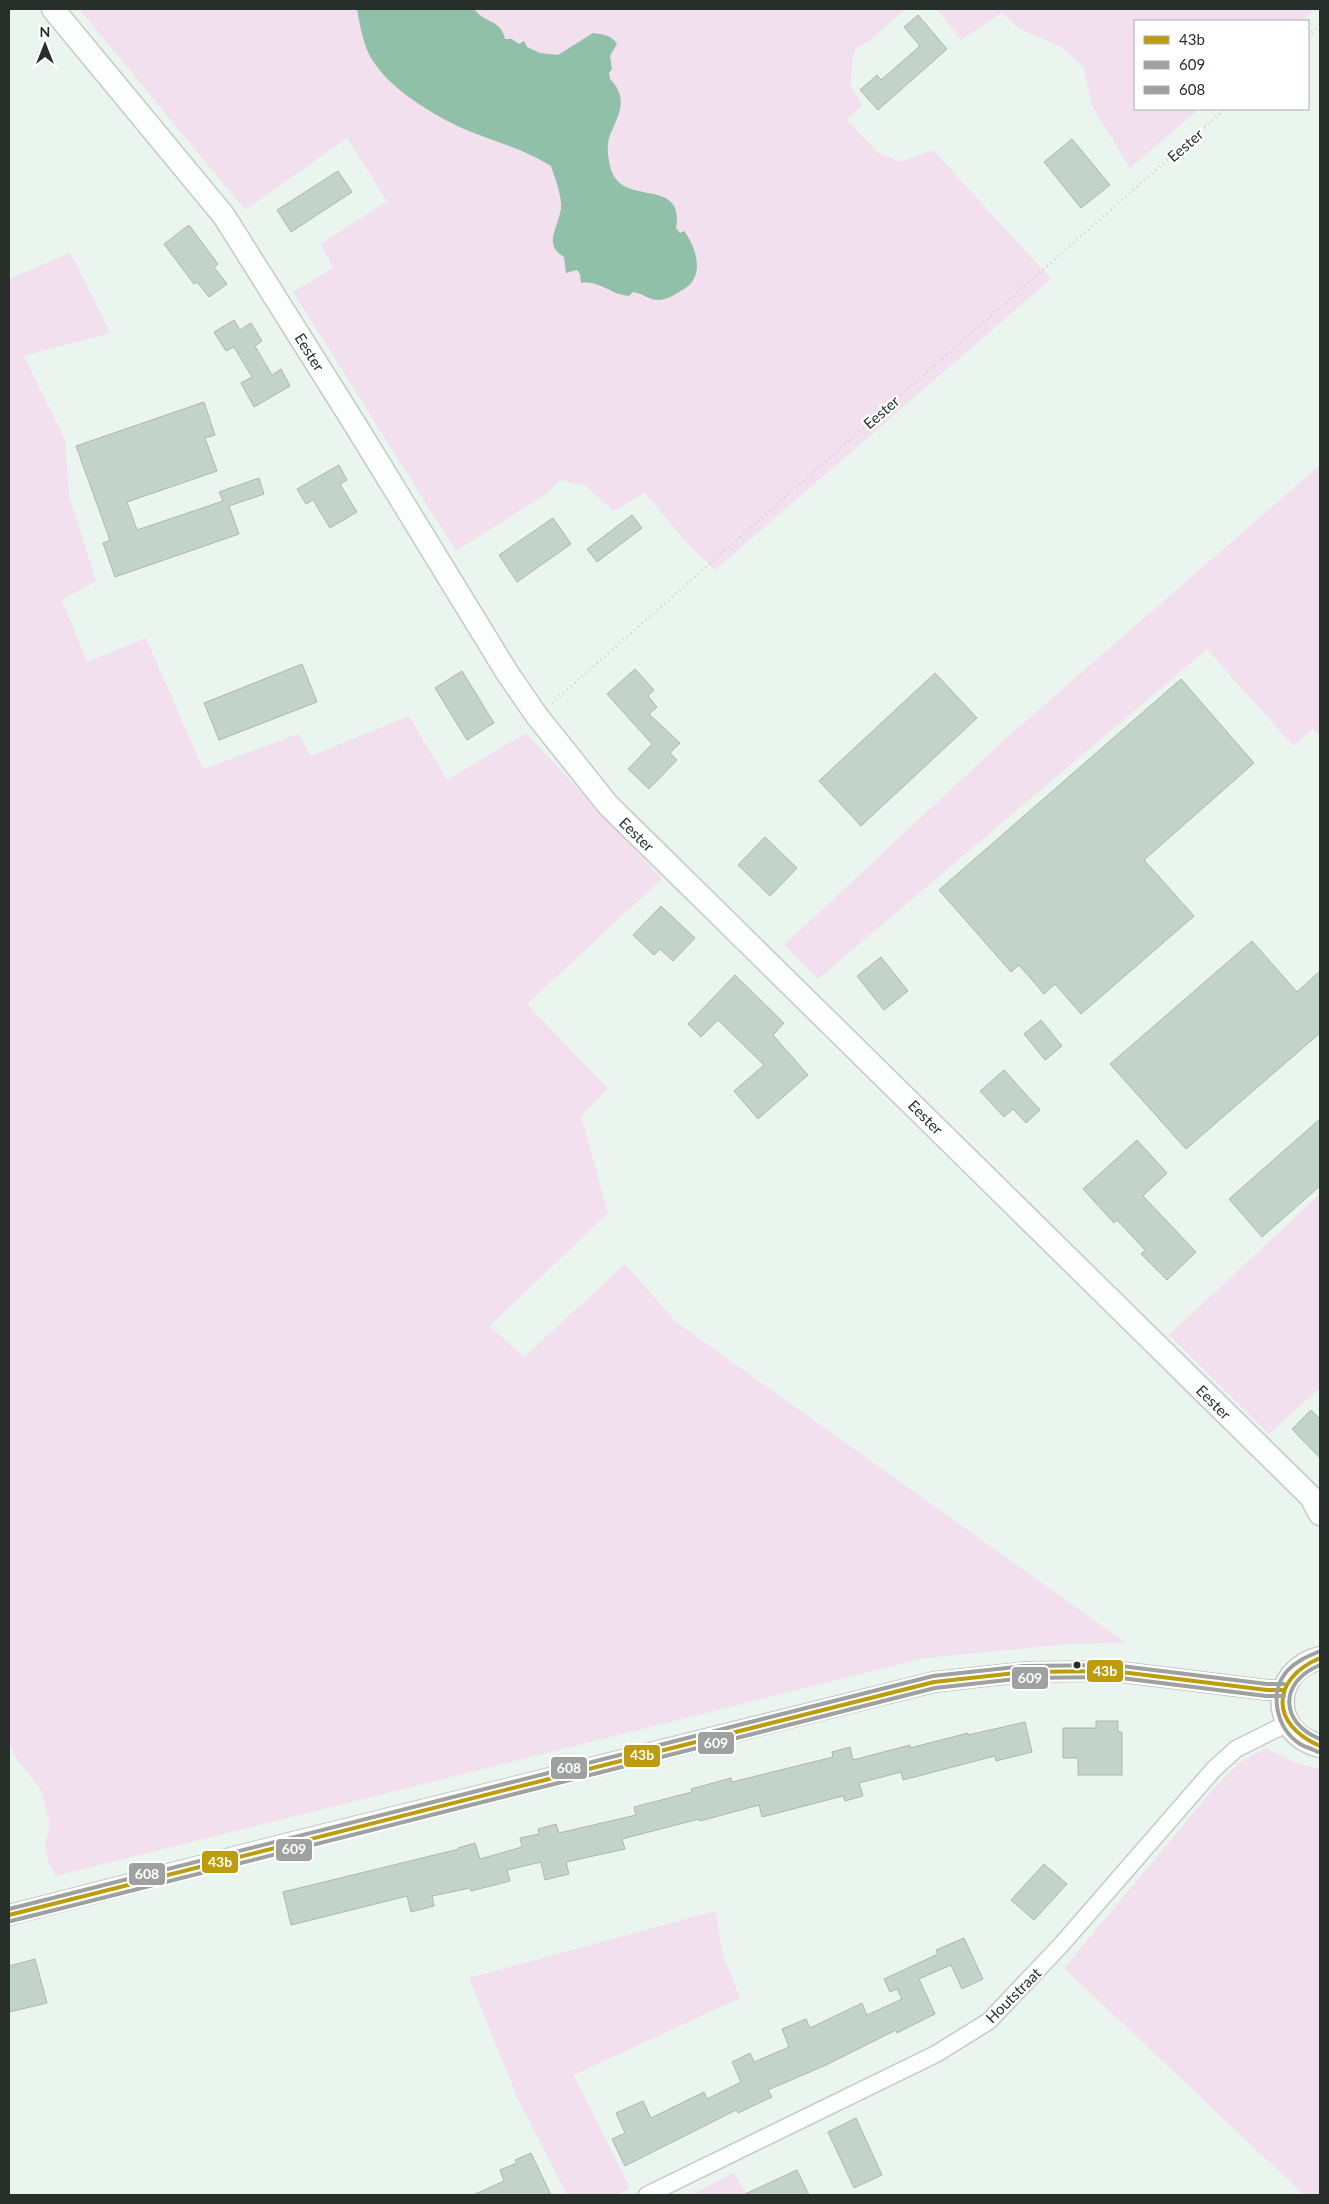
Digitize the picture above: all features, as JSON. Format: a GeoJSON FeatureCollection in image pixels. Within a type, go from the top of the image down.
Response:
{"type":"FeatureCollection","features":[{"type":"Feature","properties":{"kind":"main road","name":"Eester"},"geometry":{"type":"LineString","coordinates":[[53,9],[224,216],[356,426],[508,674],[537,716],[608,805],[1317,1499]]}},
{"type":"Feature","properties":{"kind":"main road"},"geometry":{"type":"LineString","coordinates":[[1320,1658],[1305,1664],[1292,1675],[1284,1690],[1283,1707],[1288,1723],[1298,1736],[1320,1746]]}},
{"type":"Feature","properties":{"kind":"street"},"geometry":{"type":"LineString","coordinates":[[9,1915],[290,1842],[934,1682],[1025,1672],[1113,1671],[1284,1690]]}},
{"type":"Feature","properties":{"kind":"street","name":"Houtstraat"},"geometry":{"type":"LineString","coordinates":[[647,2195],[936,2054],[989,2021],[1061,1946],[1214,1769],[1236,1750],[1288,1723]]}},
{"type":"Feature","properties":{"kind":"path"},"geometry":{"type":"LineString","coordinates":[[1309,35],[1320,25]]}},
{"type":"Feature","properties":{"kind":"path","name":"Eester"},"geometry":{"type":"LineString","coordinates":[[537,716],[1224,110]]}},
{"type":"Feature","properties":{"kind":"shaded area"},"geometry":{"type":"Polygon","coordinates":[[[79,9],[906,9],[869,41],[857,48],[853,56],[850,85],[862,105],[847,120],[877,152],[900,162],[933,150],[1051,279],[715,570],[689,545],[645,493],[613,511],[586,486],[561,480],[546,494],[456,551],[293,292],[333,268],[321,244],[387,201],[347,138],[245,210],[79,9]]]}},
{"type":"Feature","properties":{"kind":"shaded area"},"geometry":{"type":"Polygon","coordinates":[[[357,9],[474,9],[478,14],[500,28],[505,39],[512,39],[519,44],[524,41],[527,47],[540,53],[558,55],[593,33],[610,37],[617,44],[610,56],[612,69],[609,73],[610,79],[620,94],[621,102],[608,142],[608,158],[611,168],[614,176],[621,184],[631,189],[664,197],[672,203],[677,213],[676,228],[680,233],[684,231],[689,238],[697,262],[697,270],[691,284],[669,297],[655,300],[633,292],[629,296],[623,295],[594,284],[581,283],[580,274],[577,270],[566,273],[564,257],[557,252],[553,241],[561,203],[551,166],[523,152],[444,119],[413,100],[398,88],[374,63],[367,50],[357,9]]]}},
{"type":"Feature","properties":{"kind":"shaded area"},"geometry":{"type":"Polygon","coordinates":[[[937,9],[1315,9],[1302,20],[1134,20],[1134,110],[1198,110],[1130,168],[1092,106],[1084,68],[1060,46],[1019,29],[1002,13],[961,40],[937,9]]]}},
{"type":"Feature","properties":{"kind":"shaded area"},"geometry":{"type":"Polygon","coordinates":[[[70,253],[110,333],[24,356],[65,439],[69,495],[96,581],[62,600],[87,662],[146,638],[203,769],[298,734],[311,756],[409,716],[447,780],[526,733],[662,879],[527,1004],[608,1089],[581,1116],[608,1213],[490,1326],[524,1357],[625,1264],[676,1322],[1126,1643],[1068,1644],[926,1658],[56,1876],[48,1863],[45,1843],[50,1825],[41,1790],[17,1759],[9,1745],[9,279],[70,253]]]}},
{"type":"Feature","properties":{"kind":"shaded area"},"geometry":{"type":"Polygon","coordinates":[[[1320,465],[1320,737],[1313,729],[1293,746],[1207,649],[818,979],[784,945],[1005,739],[1320,465]]]}},
{"type":"Feature","properties":{"kind":"shaded area"},"geometry":{"type":"Polygon","coordinates":[[[1320,1194],[1320,1388],[1269,1434],[1169,1335],[1320,1194]]]}},
{"type":"Feature","properties":{"kind":"shaded area"},"geometry":{"type":"Polygon","coordinates":[[[1266,1748],[1296,1763],[1320,1769],[1320,2195],[1304,2195],[1064,1968],[1215,1787],[1239,1763],[1266,1748]]]}},
{"type":"Feature","properties":{"kind":"shaded area"},"geometry":{"type":"Polygon","coordinates":[[[715,1911],[723,1955],[740,1998],[574,2075],[630,2189],[616,2195],[567,2195],[518,2099],[469,1978],[715,1911]]]}},
{"type":"Feature","properties":{"kind":"shaded area"},"geometry":{"type":"Polygon","coordinates":[[[734,2173],[747,2195],[691,2195],[734,2173]]]}},
{"type":"Feature","properties":{"kind":"building"},"geometry":{"type":"Polygon","coordinates":[[[918,15],[947,49],[878,110],[860,90],[877,75],[881,80],[920,46],[904,27],[918,15]]]}},
{"type":"Feature","properties":{"kind":"building"},"geometry":{"type":"Polygon","coordinates":[[[1072,139],[1110,185],[1081,208],[1044,162],[1072,139]]]}},
{"type":"Feature","properties":{"kind":"building"},"geometry":{"type":"Polygon","coordinates":[[[338,171],[352,192],[291,232],[277,210],[338,171]]]}},
{"type":"Feature","properties":{"kind":"building"},"geometry":{"type":"Polygon","coordinates":[[[189,225],[218,264],[214,267],[227,284],[209,297],[197,282],[194,284],[164,244],[189,225]]]}},
{"type":"Feature","properties":{"kind":"building"},"geometry":{"type":"Polygon","coordinates":[[[234,320],[240,330],[251,323],[262,341],[255,346],[272,375],[281,369],[290,386],[254,407],[241,383],[252,377],[234,347],[226,351],[214,332],[234,320]]]}},
{"type":"Feature","properties":{"kind":"building"},"geometry":{"type":"Polygon","coordinates":[[[204,402],[215,435],[205,438],[217,471],[127,502],[137,530],[223,501],[219,492],[259,478],[264,494],[229,506],[239,534],[115,577],[103,543],[110,540],[76,446],[204,402]]]}},
{"type":"Feature","properties":{"kind":"building"},"geometry":{"type":"Polygon","coordinates":[[[339,465],[347,480],[340,484],[357,512],[330,528],[313,500],[306,504],[297,489],[339,465]]]}},
{"type":"Feature","properties":{"kind":"building"},"geometry":{"type":"Polygon","coordinates":[[[632,515],[642,528],[597,562],[587,549],[632,515]]]}},
{"type":"Feature","properties":{"kind":"building"},"geometry":{"type":"Polygon","coordinates":[[[553,518],[571,544],[517,582],[499,555],[553,518]]]}},
{"type":"Feature","properties":{"kind":"building"},"geometry":{"type":"Polygon","coordinates":[[[302,664],[317,702],[219,740],[204,703],[302,664]]]}},
{"type":"Feature","properties":{"kind":"building"},"geometry":{"type":"Polygon","coordinates":[[[635,669],[654,690],[648,696],[657,707],[649,714],[680,743],[670,753],[677,760],[649,789],[628,769],[652,744],[607,694],[635,669]]]}},
{"type":"Feature","properties":{"kind":"building"},"geometry":{"type":"Polygon","coordinates":[[[462,671],[494,723],[467,740],[435,688],[462,671]]]}},
{"type":"Feature","properties":{"kind":"building"},"geometry":{"type":"Polygon","coordinates":[[[935,673],[977,718],[861,826],[819,781],[935,673]]]}},
{"type":"Feature","properties":{"kind":"building"},"geometry":{"type":"Polygon","coordinates":[[[1181,679],[1254,763],[1144,860],[1194,916],[1081,1014],[1055,984],[1044,994],[1019,965],[1011,972],[939,890],[1181,679]]]}},
{"type":"Feature","properties":{"kind":"building"},"geometry":{"type":"Polygon","coordinates":[[[765,837],[797,868],[770,896],[738,865],[765,837]]]}},
{"type":"Feature","properties":{"kind":"building"},"geometry":{"type":"Polygon","coordinates":[[[661,906],[695,938],[673,961],[660,949],[654,955],[633,935],[661,906]]]}},
{"type":"Feature","properties":{"kind":"building"},"geometry":{"type":"Polygon","coordinates":[[[1252,941],[1297,992],[1320,971],[1320,1033],[1186,1149],[1110,1064],[1252,941]]]}},
{"type":"Feature","properties":{"kind":"building"},"geometry":{"type":"Polygon","coordinates":[[[881,957],[908,991],[884,1010],[857,976],[881,957]]]}},
{"type":"Feature","properties":{"kind":"building"},"geometry":{"type":"Polygon","coordinates":[[[735,975],[784,1023],[773,1035],[808,1075],[758,1119],[734,1091],[764,1065],[718,1020],[701,1037],[688,1024],[735,975]]]}},
{"type":"Feature","properties":{"kind":"building"},"geometry":{"type":"Polygon","coordinates":[[[1041,1020],[1062,1046],[1045,1060],[1024,1034],[1041,1020]]]}},
{"type":"Feature","properties":{"kind":"building"},"geometry":{"type":"Polygon","coordinates":[[[1004,1070],[1040,1110],[1026,1123],[1013,1109],[1004,1117],[980,1091],[1004,1070]]]}},
{"type":"Feature","properties":{"kind":"building"},"geometry":{"type":"Polygon","coordinates":[[[1320,1119],[1320,1186],[1262,1237],[1229,1199],[1320,1119]]]}},
{"type":"Feature","properties":{"kind":"building"},"geometry":{"type":"Polygon","coordinates":[[[1137,1140],[1167,1173],[1143,1196],[1196,1252],[1167,1280],[1141,1254],[1145,1250],[1117,1220],[1114,1223],[1083,1189],[1137,1140]]]}},
{"type":"Feature","properties":{"kind":"building"},"geometry":{"type":"Polygon","coordinates":[[[1311,1410],[1320,1419],[1320,1458],[1292,1429],[1311,1410]]]}},
{"type":"Feature","properties":{"kind":"building"},"geometry":{"type":"Polygon","coordinates":[[[1096,1721],[1118,1721],[1118,1732],[1122,1732],[1122,1775],[1078,1775],[1078,1758],[1063,1758],[1063,1728],[1096,1728],[1096,1721]]]}},
{"type":"Feature","properties":{"kind":"building"},"geometry":{"type":"Polygon","coordinates":[[[1025,1722],[1032,1752],[996,1761],[995,1756],[903,1780],[901,1772],[859,1783],[863,1796],[845,1801],[843,1796],[762,1817],[759,1805],[700,1821],[699,1819],[622,1839],[625,1849],[566,1862],[569,1874],[545,1880],[541,1862],[507,1870],[510,1881],[471,1891],[470,1888],[432,1896],[434,1906],[411,1912],[407,1896],[291,1925],[283,1892],[459,1849],[475,1843],[480,1859],[522,1847],[520,1838],[539,1834],[538,1829],[556,1824],[559,1833],[636,1815],[634,1807],[692,1792],[691,1789],[731,1778],[732,1782],[833,1757],[832,1752],[850,1747],[853,1760],[910,1745],[910,1748],[968,1733],[968,1735],[1025,1722]]]}},
{"type":"Feature","properties":{"kind":"building"},"geometry":{"type":"Polygon","coordinates":[[[1044,1864],[1067,1884],[1034,1920],[1011,1900],[1044,1864]]]}},
{"type":"Feature","properties":{"kind":"building"},"geometry":{"type":"Polygon","coordinates":[[[964,1938],[983,1979],[962,1989],[951,1965],[919,1979],[935,2014],[897,2033],[896,2030],[826,2065],[768,2090],[772,2097],[738,2113],[736,2110],[625,2166],[612,2139],[625,2133],[616,2113],[643,2101],[651,2118],[704,2092],[707,2099],[741,2082],[732,2062],[750,2053],[754,2062],[789,2047],[782,2029],[806,2019],[810,2028],[862,2003],[867,2015],[902,1999],[897,1989],[890,1992],[884,1979],[938,1954],[936,1950],[964,1938]]]}},
{"type":"Feature","properties":{"kind":"building"},"geometry":{"type":"Polygon","coordinates":[[[35,1959],[47,2003],[9,2012],[9,1966],[35,1959]]]}},
{"type":"Feature","properties":{"kind":"building"},"geometry":{"type":"Polygon","coordinates":[[[856,2118],[882,2175],[854,2188],[828,2132],[856,2118]]]}},
{"type":"Feature","properties":{"kind":"building"},"geometry":{"type":"Polygon","coordinates":[[[531,2153],[551,2195],[473,2195],[504,2181],[500,2170],[517,2163],[515,2160],[531,2153]]]}},
{"type":"Feature","properties":{"kind":"building"},"geometry":{"type":"Polygon","coordinates":[[[797,2170],[809,2195],[743,2195],[797,2170]]]}},
{"type":"Feature","properties":{"kind":"transit line","name":"609"},"geometry":{"type":"LineString","coordinates":[[1318,1652],[1295,1664],[1288,1670],[1278,1689],[1277,1699],[1280,1719],[1285,1729],[1300,1744],[1318,1752]]}},
{"type":"Feature","properties":{"kind":"transit line","name":"43b"},"geometry":{"type":"LineString","coordinates":[[1320,1658],[1304,1667],[1292,1678],[1285,1690],[1282,1702],[1285,1714],[1292,1726],[1304,1737],[1320,1746]]}},
{"type":"Feature","properties":{"kind":"transit line","name":"608"},"geometry":{"type":"LineString","coordinates":[[9,1909],[933,1676],[1024,1666],[1113,1665],[1267,1684],[1284,1684]]}},
{"type":"Feature","properties":{"kind":"transit line","name":"608"},"geometry":{"type":"LineString","coordinates":[[1320,1665],[1307,1672],[1297,1681],[1291,1691],[1289,1702],[1291,1713],[1297,1723],[1307,1732],[1320,1739]]}},
{"type":"Feature","properties":{"kind":"transit line","name":"43b"},"geometry":{"type":"LineString","coordinates":[[9,1915],[934,1682],[1025,1672],[1113,1671],[1267,1690],[1284,1690]]}},
{"type":"Feature","properties":{"kind":"transit line","name":"609"},"geometry":{"type":"LineString","coordinates":[[11,1921],[935,1688],[1025,1678],[1113,1677],[1266,1696],[1284,1696]]}}]}
